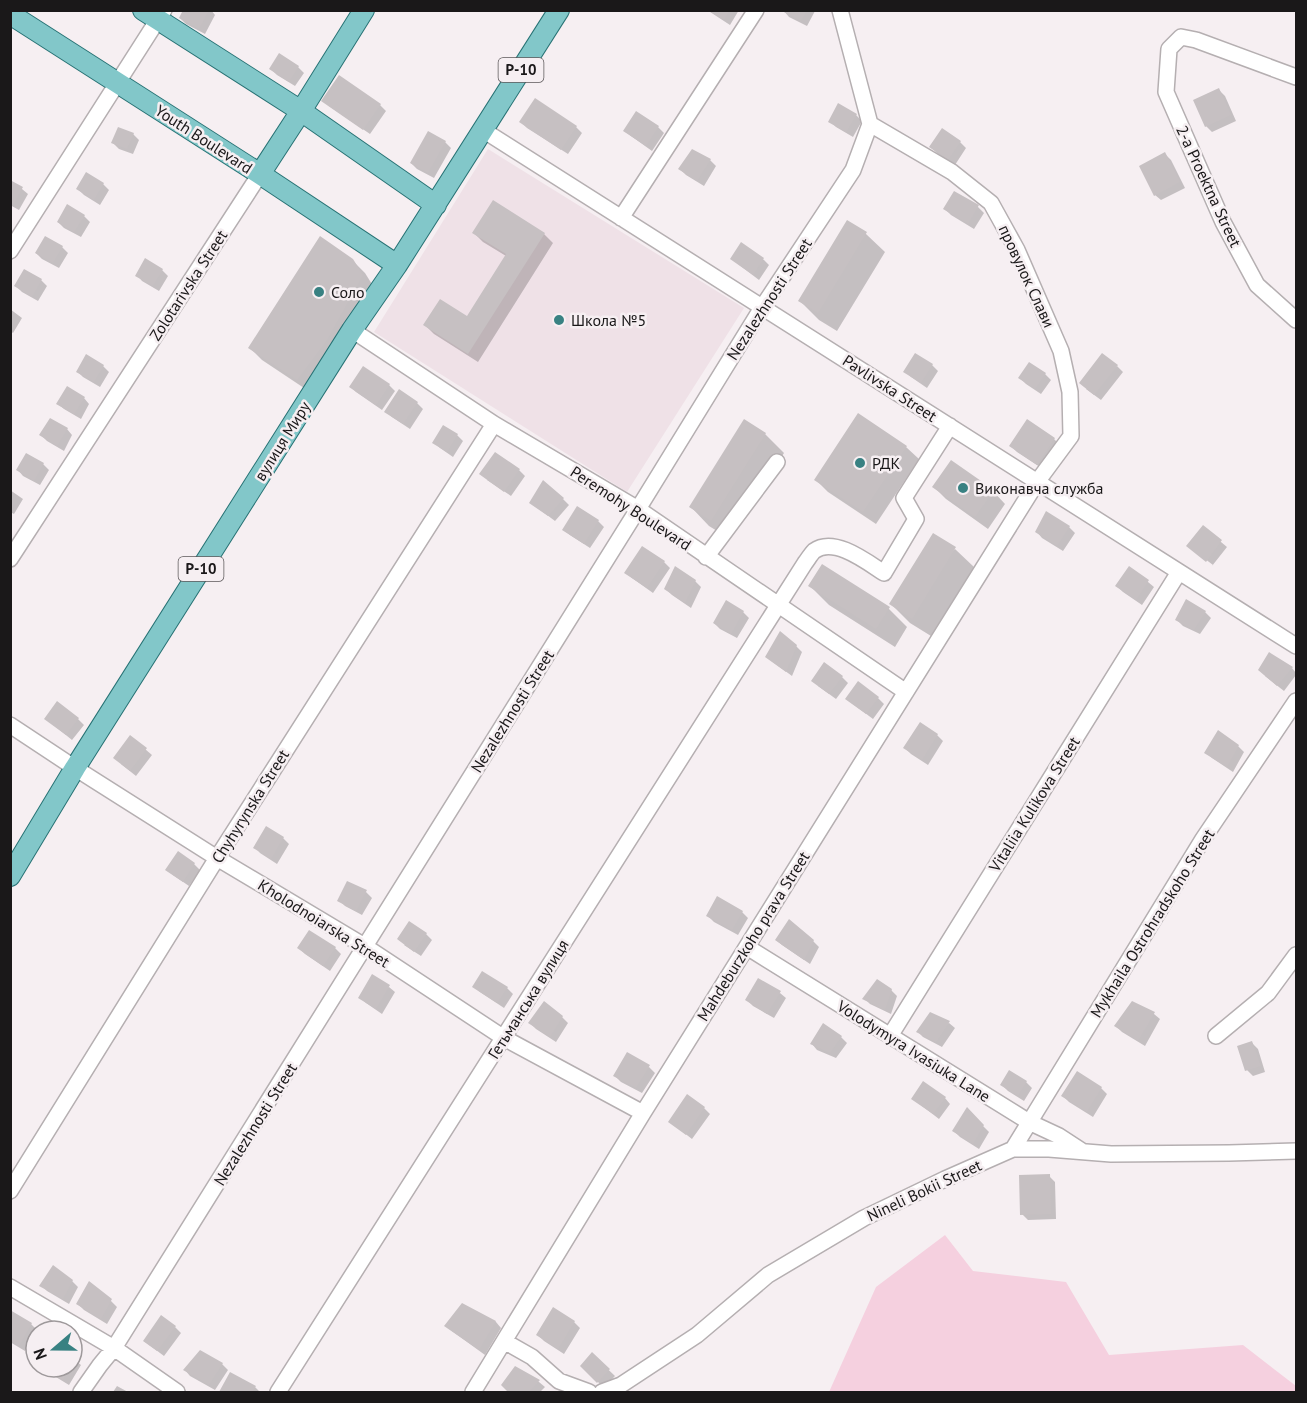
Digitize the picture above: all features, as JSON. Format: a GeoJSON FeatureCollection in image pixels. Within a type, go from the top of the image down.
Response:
{"type":"FeatureCollection","features":[{"type":"Feature","properties":{"kind":"main road","name":"Zolotarivska Street"},"geometry":{"type":"LineString","coordinates":[[260,174],[364,10]]}},
{"type":"Feature","properties":{"kind":"main road","name":"вулиця Миру"},"geometry":{"type":"LineString","coordinates":[[10,876],[75,768],[352,330],[436,205],[559,10]]}},
{"type":"Feature","properties":{"kind":"main road","name":"Youth Boulevard"},"geometry":{"type":"LineString","coordinates":[[10,14],[397,265]]}},
{"type":"Feature","properties":{"kind":"main road"},"geometry":{"type":"LineString","coordinates":[[155,14],[301,111],[436,205]]}},
{"type":"Feature","properties":{"kind":"street"},"geometry":{"type":"LineString","coordinates":[[621,218],[756,10]]}},
{"type":"Feature","properties":{"kind":"street"},"geometry":{"type":"LineString","coordinates":[[840,10],[870,123]]}},
{"type":"Feature","properties":{"kind":"street"},"geometry":{"type":"LineString","coordinates":[[10,251],[118,83],[155,14]]}},
{"type":"Feature","properties":{"kind":"street","name":"2-a Proektna Street"},"geometry":{"type":"LineString","coordinates":[[1296,77],[1196,40],[1181,37],[1168,49],[1166,92],[1222,222],[1257,285],[1296,320]]}},
{"type":"Feature","properties":{"kind":"street","name":"Nezalezhnosti Street"},"geometry":{"type":"LineString","coordinates":[[81,1392],[114,1348],[366,947],[763,306],[853,170],[870,123]]}},
{"type":"Feature","properties":{"kind":"street","name":"провулок Слави"},"geometry":{"type":"LineString","coordinates":[[870,123],[952,172],[991,203],[1017,250],[1061,351],[1070,392],[1071,436],[1037,482]]}},
{"type":"Feature","properties":{"kind":"street","name":"Pavlivska Street"},"geometry":{"type":"LineString","coordinates":[[483,130],[1296,646]]}},
{"type":"Feature","properties":{"kind":"street","name":"Zolotarivska Street"},"geometry":{"type":"LineString","coordinates":[[10,559],[260,174]]}},
{"type":"Feature","properties":{"kind":"street","name":"Peremohy Boulevard"},"geometry":{"type":"LineString","coordinates":[[352,330],[494,424],[638,509],[906,692]]}},
{"type":"Feature","properties":{"kind":"street","name":"Chyhyrynska Street"},"geometry":{"type":"LineString","coordinates":[[10,1191],[217,858],[494,424]]}},
{"type":"Feature","properties":{"kind":"street","name":"Гетьманська вулиця"},"geometry":{"type":"LineString","coordinates":[[278,1392],[805,563],[814,551],[827,546],[849,551],[884,573],[916,519],[904,498],[950,426]]}},
{"type":"Feature","properties":{"kind":"street"},"geometry":{"type":"LineString","coordinates":[[706,557],[777,462]]}},
{"type":"Feature","properties":{"kind":"street","name":"Mahdeburzkoho prava Street"},"geometry":{"type":"LineString","coordinates":[[473,1392],[643,1113],[1037,482]]}},
{"type":"Feature","properties":{"kind":"street","name":"Vitaliia Kulikova Street"},"geometry":{"type":"LineString","coordinates":[[890,1036],[1179,572]]}},
{"type":"Feature","properties":{"kind":"street","name":"Mykhaila Ostrohradskoho Street"},"geometry":{"type":"LineString","coordinates":[[1013,1149],[1203,839],[1296,701]]}},
{"type":"Feature","properties":{"kind":"street","name":"Kholodnoiarska Street"},"geometry":{"type":"LineString","coordinates":[[10,725],[217,858],[366,947],[504,1038],[643,1113]]}},
{"type":"Feature","properties":{"kind":"street","name":"Volodymyra Ivasiuka Lane"},"geometry":{"type":"LineString","coordinates":[[747,946],[1029,1122],[1059,1136],[1084,1152]]}},
{"type":"Feature","properties":{"kind":"street"},"geometry":{"type":"LineString","coordinates":[[1216,1036],[1268,993],[1296,955]]}},
{"type":"Feature","properties":{"kind":"street","name":"Nineli Bokii Street"},"geometry":{"type":"LineString","coordinates":[[602,1392],[621,1385],[697,1335],[768,1275],[787,1263],[864,1218],[1013,1149],[1049,1149],[1111,1154],[1296,1151]]}},
{"type":"Feature","properties":{"kind":"street"},"geometry":{"type":"LineString","coordinates":[[10,1287],[114,1348],[177,1392]]}},
{"type":"Feature","properties":{"kind":"street"},"geometry":{"type":"LineString","coordinates":[[504,1341],[532,1357],[559,1381],[589,1392]]}},
{"type":"Feature","properties":{"kind":"shaded area","name":"Школа №5"},"geometry":{"type":"Polygon","coordinates":[[[488,149],[744,308],[627,492],[374,332],[488,149]]]}},
{"type":"Feature","properties":{"kind":"shaded area"},"geometry":{"type":"Polygon","coordinates":[[[945,1235],[973,1271],[1066,1282],[1109,1355],[1243,1345],[1296,1386],[1296,1392],[829,1392],[876,1287],[945,1235]]]}},
{"type":"Feature","properties":{"kind":"building"},"geometry":{"type":"Polygon","coordinates":[[[183,10],[209,10],[199,29],[179,18],[183,10]]]}},
{"type":"Feature","properties":{"kind":"building"},"geometry":{"type":"Polygon","coordinates":[[[708,10],[730,10],[724,20],[708,10]]]}},
{"type":"Feature","properties":{"kind":"building"},"geometry":{"type":"Polygon","coordinates":[[[780,10],[807,10],[801,21],[780,10]]]}},
{"type":"Feature","properties":{"kind":"building"},"geometry":{"type":"Polygon","coordinates":[[[279,53],[299,66],[289,82],[269,69],[279,53]]]}},
{"type":"Feature","properties":{"kind":"building"},"geometry":{"type":"Polygon","coordinates":[[[339,75],[381,104],[363,130],[321,101],[339,75]]]}},
{"type":"Feature","properties":{"kind":"building"},"geometry":{"type":"Polygon","coordinates":[[[1219,88],[1231,115],[1205,127],[1193,100],[1219,88]]]}},
{"type":"Feature","properties":{"kind":"building"},"geometry":{"type":"Polygon","coordinates":[[[535,98],[577,126],[561,150],[519,122],[535,98]]]}},
{"type":"Feature","properties":{"kind":"building"},"geometry":{"type":"Polygon","coordinates":[[[838,103],[857,114],[846,132],[828,122],[838,103]]]}},
{"type":"Feature","properties":{"kind":"building"},"geometry":{"type":"Polygon","coordinates":[[[636,111],[659,126],[646,146],[623,131],[636,111]]]}},
{"type":"Feature","properties":{"kind":"building"},"geometry":{"type":"Polygon","coordinates":[[[118,127],[134,133],[127,149],[111,143],[118,127]]]}},
{"type":"Feature","properties":{"kind":"building"},"geometry":{"type":"Polygon","coordinates":[[[942,128],[961,141],[948,160],[929,147],[942,128]]]}},
{"type":"Feature","properties":{"kind":"building"},"geometry":{"type":"Polygon","coordinates":[[[428,131],[446,141],[428,173],[410,163],[428,131]]]}},
{"type":"Feature","properties":{"kind":"building"},"geometry":{"type":"Polygon","coordinates":[[[692,149],[711,159],[697,181],[678,169],[692,149]]]}},
{"type":"Feature","properties":{"kind":"building"},"geometry":{"type":"Polygon","coordinates":[[[1165,152],[1180,182],[1154,196],[1139,166],[1165,152]]]}},
{"type":"Feature","properties":{"kind":"building"},"geometry":{"type":"Polygon","coordinates":[[[86,172],[104,183],[94,200],[76,189],[86,172]]]}},
{"type":"Feature","properties":{"kind":"building"},"geometry":{"type":"Polygon","coordinates":[[[10,180],[23,187],[13,205],[10,203],[10,180]]]}},
{"type":"Feature","properties":{"kind":"building"},"geometry":{"type":"Polygon","coordinates":[[[954,191],[979,205],[968,224],[943,209],[954,191]]]}},
{"type":"Feature","properties":{"kind":"building"},"geometry":{"type":"Polygon","coordinates":[[[493,200],[545,233],[468,354],[423,325],[440,299],[467,316],[506,254],[472,233],[493,200]]]}},
{"type":"Feature","properties":{"kind":"building"},"geometry":{"type":"Polygon","coordinates":[[[67,204],[85,215],[74,232],[57,222],[67,204]]]}},
{"type":"Feature","properties":{"kind":"building"},"geometry":{"type":"Polygon","coordinates":[[[847,220],[867,232],[818,313],[798,301],[847,220]]]}},
{"type":"Feature","properties":{"kind":"building"},"geometry":{"type":"Polygon","coordinates":[[[45,236],[63,246],[53,263],[35,253],[45,236]]]}},
{"type":"Feature","properties":{"kind":"building","name":"Соло"},"geometry":{"type":"Polygon","coordinates":[[[320,236],[353,259],[363,275],[327,340],[297,380],[248,348],[320,236]]]}},
{"type":"Feature","properties":{"kind":"building"},"geometry":{"type":"Polygon","coordinates":[[[741,242],[764,258],[753,275],[730,259],[741,242]]]}},
{"type":"Feature","properties":{"kind":"building"},"geometry":{"type":"Polygon","coordinates":[[[145,258],[163,269],[153,286],[135,276],[145,258]]]}},
{"type":"Feature","properties":{"kind":"building"},"geometry":{"type":"Polygon","coordinates":[[[24,269],[42,279],[32,297],[14,286],[24,269]]]}},
{"type":"Feature","properties":{"kind":"building"},"geometry":{"type":"Polygon","coordinates":[[[915,353],[933,364],[921,383],[903,372],[915,353]]]}},
{"type":"Feature","properties":{"kind":"building"},"geometry":{"type":"Polygon","coordinates":[[[1102,353],[1118,365],[1094,395],[1079,383],[1102,353]]]}},
{"type":"Feature","properties":{"kind":"building"},"geometry":{"type":"Polygon","coordinates":[[[86,354],[104,365],[94,382],[76,372],[86,354]]]}},
{"type":"Feature","properties":{"kind":"building"},"geometry":{"type":"Polygon","coordinates":[[[1029,362],[1046,373],[1035,389],[1018,378],[1029,362]]]}},
{"type":"Feature","properties":{"kind":"building"},"geometry":{"type":"Polygon","coordinates":[[[363,366],[390,384],[376,405],[349,387],[363,366]]]}},
{"type":"Feature","properties":{"kind":"building"},"geometry":{"type":"Polygon","coordinates":[[[67,386],[85,397],[74,414],[56,404],[67,386]]]}},
{"type":"Feature","properties":{"kind":"building"},"geometry":{"type":"Polygon","coordinates":[[[399,389],[418,402],[403,424],[384,412],[399,389]]]}},
{"type":"Feature","properties":{"kind":"building","name":"РДК"},"geometry":{"type":"Polygon","coordinates":[[[858,413],[907,446],[863,512],[814,480],[858,413]]]}},
{"type":"Feature","properties":{"kind":"building"},"geometry":{"type":"Polygon","coordinates":[[[50,418],[68,428],[57,446],[39,435],[50,418]]]}},
{"type":"Feature","properties":{"kind":"building"},"geometry":{"type":"Polygon","coordinates":[[[744,419],[766,433],[711,521],[689,507],[744,419]]]}},
{"type":"Feature","properties":{"kind":"building"},"geometry":{"type":"Polygon","coordinates":[[[1027,419],[1055,438],[1037,465],[1009,446],[1027,419]]]}},
{"type":"Feature","properties":{"kind":"building"},"geometry":{"type":"Polygon","coordinates":[[[443,425],[458,434],[447,452],[432,443],[443,425]]]}},
{"type":"Feature","properties":{"kind":"building"},"geometry":{"type":"Polygon","coordinates":[[[495,452],[520,469],[504,492],[479,474],[495,452]]]}},
{"type":"Feature","properties":{"kind":"building"},"geometry":{"type":"Polygon","coordinates":[[[26,453],[44,463],[34,481],[16,470],[26,453]]]}},
{"type":"Feature","properties":{"kind":"building","name":"Виконавча служба"},"geometry":{"type":"Polygon","coordinates":[[[951,460],[994,490],[975,517],[932,487],[951,460]]]}},
{"type":"Feature","properties":{"kind":"building"},"geometry":{"type":"Polygon","coordinates":[[[543,480],[564,498],[548,516],[529,503],[543,480]]]}},
{"type":"Feature","properties":{"kind":"building"},"geometry":{"type":"Polygon","coordinates":[[[577,506],[599,520],[584,544],[562,530],[577,506]]]}},
{"type":"Feature","properties":{"kind":"building"},"geometry":{"type":"Polygon","coordinates":[[[1046,511],[1070,526],[1057,546],[1035,532],[1046,511]]]}},
{"type":"Feature","properties":{"kind":"building"},"geometry":{"type":"Polygon","coordinates":[[[1203,525],[1222,540],[1206,562],[1186,546],[1203,525]]]}},
{"type":"Feature","properties":{"kind":"building"},"geometry":{"type":"Polygon","coordinates":[[[933,533],[956,547],[912,619],[889,604],[933,533]]]}},
{"type":"Feature","properties":{"kind":"building"},"geometry":{"type":"Polygon","coordinates":[[[642,546],[665,561],[647,588],[624,573],[642,546]]]}},
{"type":"Feature","properties":{"kind":"building"},"geometry":{"type":"Polygon","coordinates":[[[822,564],[890,607],[876,629],[808,586],[822,564]]]}},
{"type":"Feature","properties":{"kind":"building"},"geometry":{"type":"Polygon","coordinates":[[[675,566],[696,580],[685,603],[664,589],[675,566]]]}},
{"type":"Feature","properties":{"kind":"building"},"geometry":{"type":"Polygon","coordinates":[[[1129,566],[1149,580],[1136,600],[1115,586],[1129,566]]]}},
{"type":"Feature","properties":{"kind":"building"},"geometry":{"type":"Polygon","coordinates":[[[1186,599],[1206,611],[1194,630],[1175,620],[1186,599]]]}},
{"type":"Feature","properties":{"kind":"building"},"geometry":{"type":"Polygon","coordinates":[[[726,600],[744,611],[731,634],[713,623],[726,600]]]}},
{"type":"Feature","properties":{"kind":"building"},"geometry":{"type":"Polygon","coordinates":[[[780,631],[797,645],[786,672],[765,657],[780,631]]]}},
{"type":"Feature","properties":{"kind":"building"},"geometry":{"type":"Polygon","coordinates":[[[1269,652],[1293,667],[1277,686],[1258,670],[1269,652]]]}},
{"type":"Feature","properties":{"kind":"building"},"geometry":{"type":"Polygon","coordinates":[[[824,662],[843,676],[829,694],[811,681],[824,662]]]}},
{"type":"Feature","properties":{"kind":"building"},"geometry":{"type":"Polygon","coordinates":[[[858,681],[879,697],[866,714],[845,699],[858,681]]]}},
{"type":"Feature","properties":{"kind":"building"},"geometry":{"type":"Polygon","coordinates":[[[57,701],[79,718],[66,735],[44,719],[57,701]]]}},
{"type":"Feature","properties":{"kind":"building"},"geometry":{"type":"Polygon","coordinates":[[[920,722],[938,734],[922,760],[903,748],[920,722]]]}},
{"type":"Feature","properties":{"kind":"building"},"geometry":{"type":"Polygon","coordinates":[[[1218,730],[1239,745],[1227,767],[1204,753],[1218,730]]]}},
{"type":"Feature","properties":{"kind":"building"},"geometry":{"type":"Polygon","coordinates":[[[130,735],[147,748],[130,771],[113,758],[130,735]]]}},
{"type":"Feature","properties":{"kind":"building"},"geometry":{"type":"Polygon","coordinates":[[[266,826],[284,837],[271,859],[253,848],[266,826]]]}},
{"type":"Feature","properties":{"kind":"building"},"geometry":{"type":"Polygon","coordinates":[[[178,851],[195,863],[183,882],[165,870],[178,851]]]}},
{"type":"Feature","properties":{"kind":"building"},"geometry":{"type":"Polygon","coordinates":[[[347,881],[367,890],[356,911],[337,901],[347,881]]]}},
{"type":"Feature","properties":{"kind":"building"},"geometry":{"type":"Polygon","coordinates":[[[717,896],[743,911],[732,930],[706,916],[717,896]]]}},
{"type":"Feature","properties":{"kind":"building"},"geometry":{"type":"Polygon","coordinates":[[[789,919],[814,940],[804,960],[775,940],[789,919]]]}},
{"type":"Feature","properties":{"kind":"building"},"geometry":{"type":"Polygon","coordinates":[[[409,921],[427,933],[414,952],[397,939],[409,921]]]}},
{"type":"Feature","properties":{"kind":"building"},"geometry":{"type":"Polygon","coordinates":[[[309,930],[336,947],[323,966],[297,948],[309,930]]]}},
{"type":"Feature","properties":{"kind":"building"},"geometry":{"type":"Polygon","coordinates":[[[482,971],[508,987],[497,1003],[472,987],[482,971]]]}},
{"type":"Feature","properties":{"kind":"building"},"geometry":{"type":"Polygon","coordinates":[[[372,974],[390,985],[376,1009],[358,998],[372,974]]]}},
{"type":"Feature","properties":{"kind":"building"},"geometry":{"type":"Polygon","coordinates":[[[758,978],[781,991],[767,1014],[745,1000],[758,978]]]}},
{"type":"Feature","properties":{"kind":"building"},"geometry":{"type":"Polygon","coordinates":[[[877,979],[892,989],[885,1010],[862,999],[877,979]]]}},
{"type":"Feature","properties":{"kind":"building"},"geometry":{"type":"Polygon","coordinates":[[[544,1001],[563,1016],[550,1037],[528,1023],[544,1001]]]}},
{"type":"Feature","properties":{"kind":"building"},"geometry":{"type":"Polygon","coordinates":[[[1132,1001],[1155,1012],[1138,1041],[1114,1026],[1132,1001]]]}},
{"type":"Feature","properties":{"kind":"building"},"geometry":{"type":"Polygon","coordinates":[[[930,1012],[950,1021],[936,1042],[916,1032],[930,1012]]]}},
{"type":"Feature","properties":{"kind":"building"},"geometry":{"type":"Polygon","coordinates":[[[823,1023],[842,1036],[830,1053],[810,1044],[823,1023]]]}},
{"type":"Feature","properties":{"kind":"building"},"geometry":{"type":"Polygon","coordinates":[[[1252,1041],[1261,1066],[1245,1071],[1237,1046],[1252,1041]]]}},
{"type":"Feature","properties":{"kind":"building"},"geometry":{"type":"Polygon","coordinates":[[[627,1052],[650,1065],[636,1088],[613,1076],[627,1052]]]}},
{"type":"Feature","properties":{"kind":"building"},"geometry":{"type":"Polygon","coordinates":[[[1009,1070],[1027,1081],[1018,1096],[1000,1085],[1009,1070]]]}},
{"type":"Feature","properties":{"kind":"building"},"geometry":{"type":"Polygon","coordinates":[[[1077,1071],[1102,1087],[1087,1112],[1061,1096],[1077,1071]]]}},
{"type":"Feature","properties":{"kind":"building"},"geometry":{"type":"Polygon","coordinates":[[[923,1081],[946,1097],[933,1114],[911,1099],[923,1081]]]}},
{"type":"Feature","properties":{"kind":"building"},"geometry":{"type":"Polygon","coordinates":[[[687,1094],[705,1107],[686,1135],[668,1122],[687,1094]]]}},
{"type":"Feature","properties":{"kind":"building"},"geometry":{"type":"Polygon","coordinates":[[[967,1107],[984,1125],[973,1144],[952,1131],[967,1107]]]}},
{"type":"Feature","properties":{"kind":"building"},"geometry":{"type":"Polygon","coordinates":[[[1050,1174],[1051,1214],[1020,1215],[1019,1175],[1050,1174]]]}},
{"type":"Feature","properties":{"kind":"building"},"geometry":{"type":"Polygon","coordinates":[[[53,1265],[73,1280],[63,1299],[39,1286],[53,1265]]]}},
{"type":"Feature","properties":{"kind":"building"},"geometry":{"type":"Polygon","coordinates":[[[89,1281],[112,1299],[101,1319],[76,1304],[89,1281]]]}},
{"type":"Feature","properties":{"kind":"building"},"geometry":{"type":"Polygon","coordinates":[[[462,1303],[496,1321],[479,1350],[444,1326],[462,1303]]]}},
{"type":"Feature","properties":{"kind":"building"},"geometry":{"type":"Polygon","coordinates":[[[553,1307],[575,1321],[558,1349],[536,1335],[553,1307]]]}},
{"type":"Feature","properties":{"kind":"building"},"geometry":{"type":"Polygon","coordinates":[[[10,1310],[25,1319],[24,1337],[19,1346],[10,1341],[10,1310]]]}},
{"type":"Feature","properties":{"kind":"building"},"geometry":{"type":"Polygon","coordinates":[[[161,1315],[176,1326],[157,1351],[143,1341],[161,1315]]]}},
{"type":"Feature","properties":{"kind":"building"},"geometry":{"type":"Polygon","coordinates":[[[200,1350],[223,1363],[209,1385],[183,1370],[200,1350]]]}},
{"type":"Feature","properties":{"kind":"building"},"geometry":{"type":"Polygon","coordinates":[[[592,1352],[610,1369],[597,1383],[580,1366],[592,1352]]]}},
{"type":"Feature","properties":{"kind":"building"},"geometry":{"type":"Polygon","coordinates":[[[515,1366],[540,1380],[529,1392],[508,1392],[501,1385],[515,1366]]]}},
{"type":"Feature","properties":{"kind":"building"},"geometry":{"type":"Polygon","coordinates":[[[230,1372],[256,1386],[252,1392],[219,1392],[230,1372]]]}},
{"type":"Feature","properties":{"kind":"place","name":"Соло"},"geometry":{"type":"Point","coordinates":[319,292]}},
{"type":"Feature","properties":{"kind":"place","name":"Школа №5"},"geometry":{"type":"Point","coordinates":[559,320]}},
{"type":"Feature","properties":{"kind":"place","name":"РДК"},"geometry":{"type":"Point","coordinates":[860,463]}},
{"type":"Feature","properties":{"kind":"place","name":"Виконавча служба"},"geometry":{"type":"Point","coordinates":[963,488]}}]}
